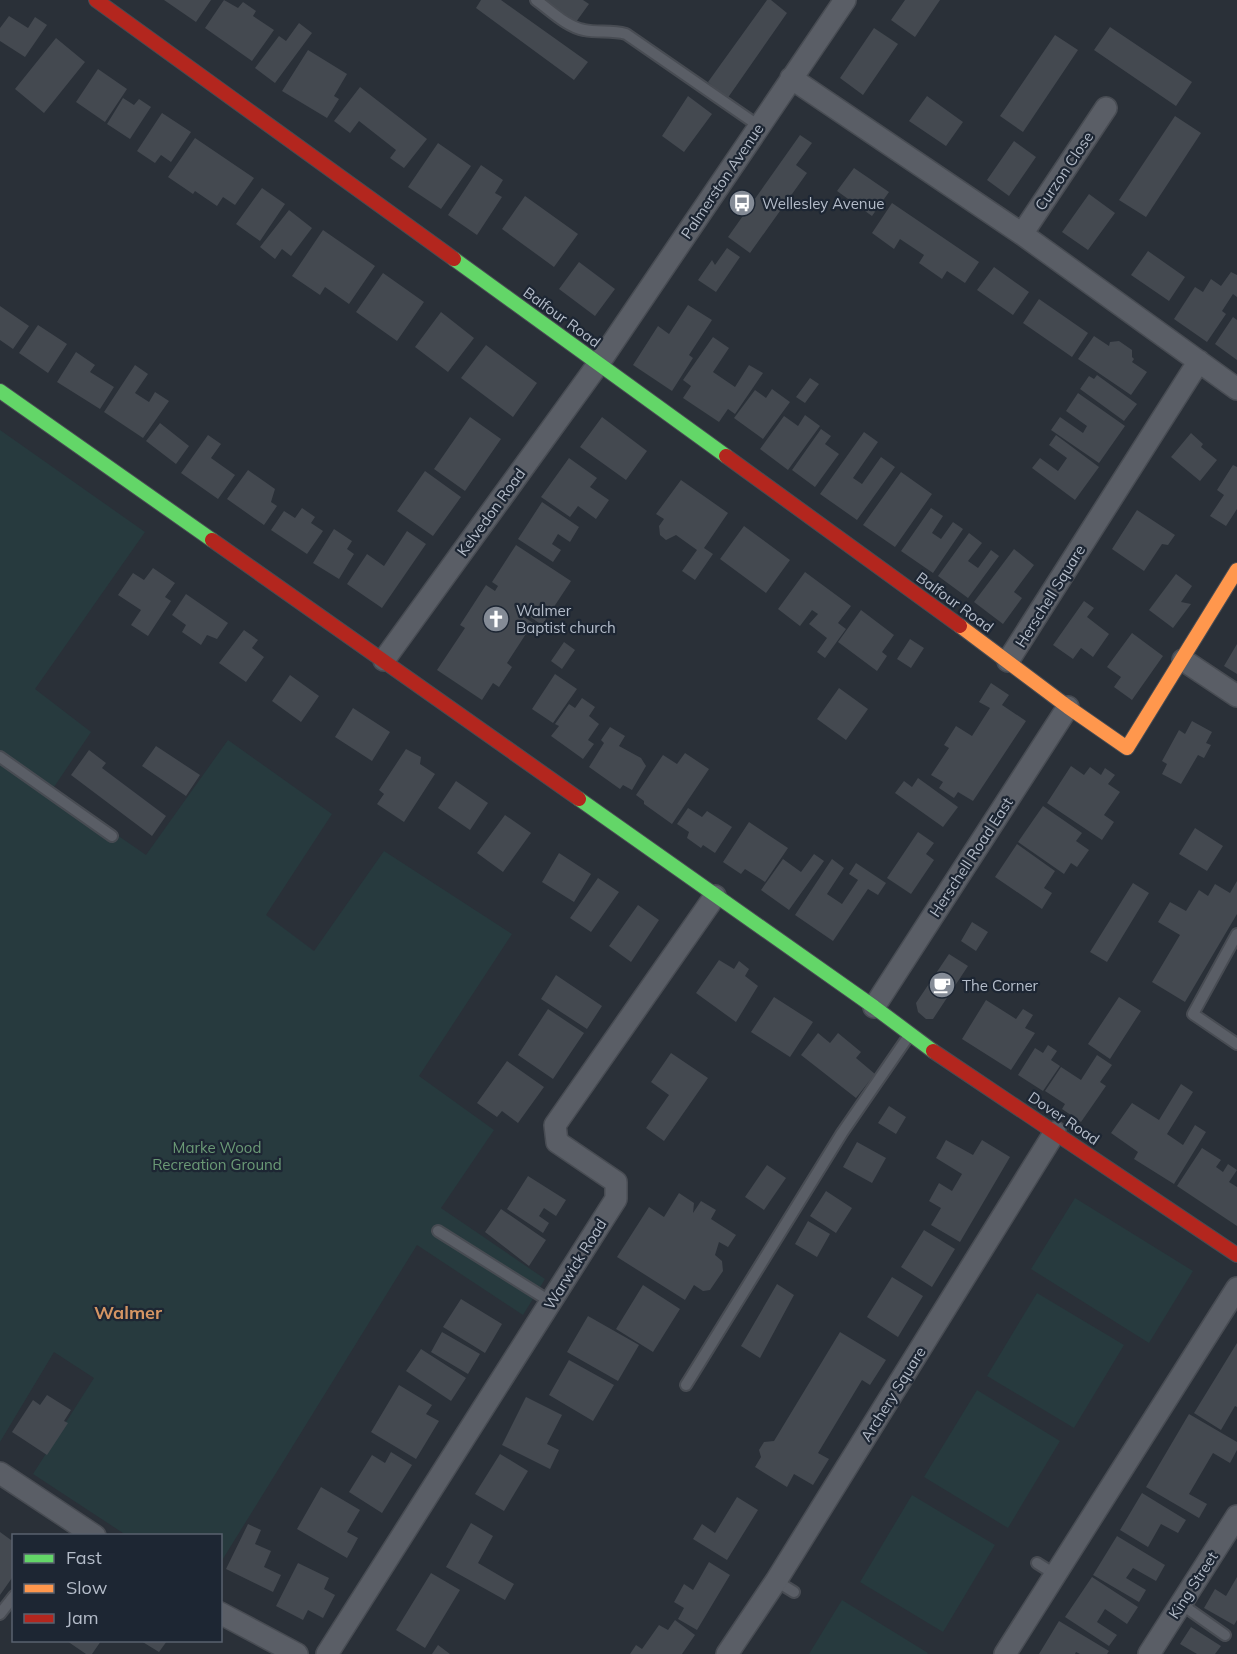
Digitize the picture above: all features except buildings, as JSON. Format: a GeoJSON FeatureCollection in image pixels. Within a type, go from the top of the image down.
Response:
{"type":"FeatureCollection","features":[{"type":"Feature","properties":{"kind":"main road","name":"Balfour Road"},"geometry":{"type":"LineString","coordinates":[[96,0],[1008,661]]}},
{"type":"Feature","properties":{"kind":"main road","name":"Dover Road"},"geometry":{"type":"LineString","coordinates":[[0,392],[384,660],[874,1007],[909,1035],[1237,1255]]}},
{"type":"Feature","properties":{"kind":"main road","name":"Herschell Square"},"geometry":{"type":"LineString","coordinates":[[1008,661],[1068,707],[1127,747],[1237,570]]}},
{"type":"Feature","properties":{"kind":"street","name":"Palmerston Avenue"},"geometry":{"type":"LineString","coordinates":[[599,363],[845,0]]}},
{"type":"Feature","properties":{"kind":"street"},"geometry":{"type":"LineString","coordinates":[[791,78],[1022,234],[1237,389]]}},
{"type":"Feature","properties":{"kind":"street","name":"Curzon Close"},"geometry":{"type":"LineString","coordinates":[[1022,234],[1106,108]]}},
{"type":"Feature","properties":{"kind":"street","name":"Herschell Square"},"geometry":{"type":"LineString","coordinates":[[1008,661],[1199,361]]}},
{"type":"Feature","properties":{"kind":"street","name":"Kelvedon Road"},"geometry":{"type":"LineString","coordinates":[[384,660],[599,363]]}},
{"type":"Feature","properties":{"kind":"street"},"geometry":{"type":"LineString","coordinates":[[1182,660],[1237,696]]}},
{"type":"Feature","properties":{"kind":"street","name":"Herschell Road East"},"geometry":{"type":"LineString","coordinates":[[874,1007],[1068,707]]}},
{"type":"Feature","properties":{"kind":"street","name":"Warwick Road"},"geometry":{"type":"LineString","coordinates":[[327,1654],[616,1199],[616,1182],[557,1142],[555,1125],[715,896]]}},
{"type":"Feature","properties":{"kind":"street","name":"Archery Square"},"geometry":{"type":"LineString","coordinates":[[728,1654],[785,1587],[1055,1132]]}},
{"type":"Feature","properties":{"kind":"street"},"geometry":{"type":"LineString","coordinates":[[1005,1654],[1237,1288]]}},
{"type":"Feature","properties":{"kind":"street"},"geometry":{"type":"LineString","coordinates":[[0,1473],[92,1534]]}},
{"type":"Feature","properties":{"kind":"street","name":"King Street"},"geometry":{"type":"LineString","coordinates":[[1149,1654],[1237,1516]]}},
{"type":"Feature","properties":{"kind":"street"},"geometry":{"type":"LineString","coordinates":[[222,1614],[297,1654]]}},
{"type":"Feature","properties":{"kind":"lane"},"geometry":{"type":"LineString","coordinates":[[536,0],[573,26],[585,30],[612,30],[627,34],[759,126]]}},
{"type":"Feature","properties":{"kind":"lane"},"geometry":{"type":"LineString","coordinates":[[0,757],[112,836]]}},
{"type":"Feature","properties":{"kind":"lane"},"geometry":{"type":"LineString","coordinates":[[1237,934],[1193,1014],[1237,1044]]}},
{"type":"Feature","properties":{"kind":"lane"},"geometry":{"type":"LineString","coordinates":[[686,1385],[842,1133],[909,1035]]}},
{"type":"Feature","properties":{"kind":"lane"},"geometry":{"type":"LineString","coordinates":[[438,1231],[551,1302]]}},
{"type":"Feature","properties":{"kind":"lane"},"geometry":{"type":"LineString","coordinates":[[1037,1563],[1056,1575]]}},
{"type":"Feature","properties":{"kind":"lane"},"geometry":{"type":"LineString","coordinates":[[0,1614],[12,1599]]}},
{"type":"Feature","properties":{"kind":"lane"},"geometry":{"type":"LineString","coordinates":[[1181,1604],[1225,1635]]}},
{"type":"Feature","properties":{"kind":"green space","name":"Marke Wood Recreation Ground"},"geometry":{"type":"Polygon","coordinates":[[[0,430],[145,532],[35,689],[91,732],[52,790],[146,855],[228,740],[332,814],[266,915],[314,951],[384,851],[512,934],[419,1076],[494,1130],[441,1208],[545,1279],[523,1315],[417,1245],[222,1560],[222,1534],[124,1534],[33,1474],[94,1378],[54,1352],[0,1442],[0,430]]]}},
{"type":"Feature","properties":{"kind":"green space"},"geometry":{"type":"Polygon","coordinates":[[[1075,1198],[1193,1271],[1149,1343],[1031,1269],[1075,1198]]]}},
{"type":"Feature","properties":{"kind":"green space"},"geometry":{"type":"Polygon","coordinates":[[[1037,1293],[1124,1345],[1074,1428],[987,1376],[1037,1293]]]}},
{"type":"Feature","properties":{"kind":"green space"},"geometry":{"type":"Polygon","coordinates":[[[977,1390],[1060,1441],[1008,1528],[924,1477],[977,1390]]]}},
{"type":"Feature","properties":{"kind":"green space"},"geometry":{"type":"Polygon","coordinates":[[[912,1495],[995,1545],[943,1632],[860,1582],[912,1495]]]}},
{"type":"Feature","properties":{"kind":"green space"},"geometry":{"type":"Polygon","coordinates":[[[842,1600],[928,1653],[809,1654],[842,1600]]]}},
{"type":"Feature","properties":{"kind":"traffic: fast"},"geometry":{"type":"LineString","coordinates":[[454,259],[726,456]]}},
{"type":"Feature","properties":{"kind":"traffic: fast"},"geometry":{"type":"LineString","coordinates":[[0,391],[212,540]]}},
{"type":"Feature","properties":{"kind":"traffic: fast"},"geometry":{"type":"LineString","coordinates":[[579,799],[933,1051]]}},
{"type":"Feature","properties":{"kind":"traffic: slow"},"geometry":{"type":"LineString","coordinates":[[960,626],[1127,748],[1237,570]]}},
{"type":"Feature","properties":{"kind":"traffic: jam"},"geometry":{"type":"LineString","coordinates":[[96,0],[454,259]]}},
{"type":"Feature","properties":{"kind":"traffic: jam"},"geometry":{"type":"LineString","coordinates":[[726,456],[960,626]]}},
{"type":"Feature","properties":{"kind":"traffic: jam"},"geometry":{"type":"LineString","coordinates":[[212,540],[579,799]]}},
{"type":"Feature","properties":{"kind":"traffic: jam"},"geometry":{"type":"LineString","coordinates":[[933,1051],[1237,1255]]}},
{"type":"Feature","properties":{"kind":"place","name":"Wellesley Avenue"},"geometry":{"type":"Point","coordinates":[742,203]}},
{"type":"Feature","properties":{"kind":"place","name":"Walmer Baptist church"},"geometry":{"type":"Point","coordinates":[496,619]}},
{"type":"Feature","properties":{"kind":"place","name":"The Corner"},"geometry":{"type":"Point","coordinates":[942,985]}},
{"type":"Feature","properties":{"kind":"district","name":"Walmer"},"geometry":{"type":"Point","coordinates":[128,1312]}}]}
